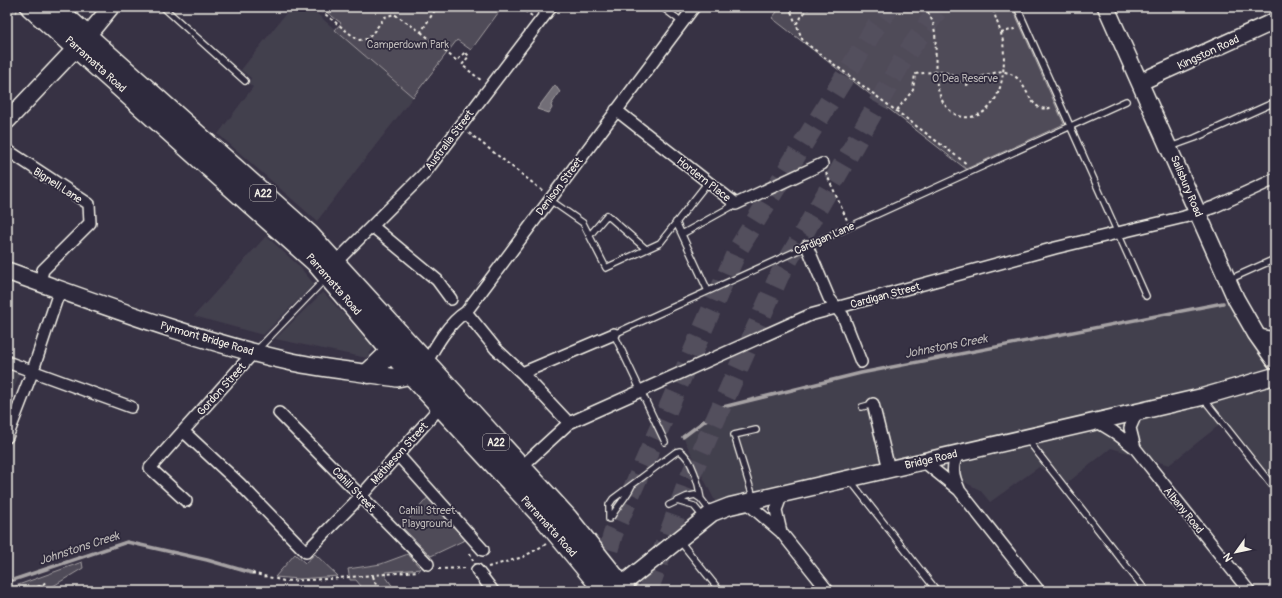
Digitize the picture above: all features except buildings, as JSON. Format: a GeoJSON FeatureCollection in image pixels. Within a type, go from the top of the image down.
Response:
{"type":"FeatureCollection","features":[{"type":"Feature","properties":{"kind":"highway","name":"Parramatta Road"},"geometry":{"type":"LineString","coordinates":[[54,7],[82,42],[302,248],[331,269],[419,370],[520,468],[578,532],[616,590]]}},
{"type":"Feature","properties":{"kind":"highway","name":"Parramatta Road"},"geometry":{"type":"LineString","coordinates":[[26,12],[82,42]]}},
{"type":"Feature","properties":{"kind":"highway","name":"Parramatta Road"},"geometry":{"type":"LineString","coordinates":[[331,269],[392,351],[419,370],[441,406],[546,521],[616,590]]}},
{"type":"Feature","properties":{"kind":"highway"},"geometry":{"type":"LineString","coordinates":[[369,373],[392,351]]}},
{"type":"Feature","properties":{"kind":"main road"},"geometry":{"type":"LineString","coordinates":[[7,121],[82,42],[111,7]]}},
{"type":"Feature","properties":{"kind":"main road","name":"Salisbury Road"},"geometry":{"type":"LineString","coordinates":[[1106,7],[1170,147],[1228,280],[1274,370]]}},
{"type":"Feature","properties":{"kind":"main road","name":"Kingston Road"},"geometry":{"type":"LineString","coordinates":[[1140,82],[1275,21]]}},
{"type":"Feature","properties":{"kind":"main road","name":"Pyrmont Bridge Road"},"geometry":{"type":"LineString","coordinates":[[7,271],[195,337],[294,362],[400,378],[419,370]]}},
{"type":"Feature","properties":{"kind":"main road","name":"Bridge Road"},"geometry":{"type":"LineString","coordinates":[[616,590],[709,516],[730,506],[1202,397],[1274,370]]}},
{"type":"Feature","properties":{"kind":"street","name":"Australia Street"},"geometry":{"type":"LineString","coordinates":[[331,269],[424,174],[551,7]]}},
{"type":"Feature","properties":{"kind":"street","name":"Denison Street"},"geometry":{"type":"LineString","coordinates":[[419,370],[458,317],[466,312],[694,7]]}},
{"type":"Feature","properties":{"kind":"street","name":"Hordern Place"},"geometry":{"type":"LineString","coordinates":[[616,110],[736,204],[822,164]]}},
{"type":"Feature","properties":{"kind":"street","name":"Bignell Lane"},"geometry":{"type":"LineString","coordinates":[[7,150],[89,204],[90,223],[43,270],[40,282]]}},
{"type":"Feature","properties":{"kind":"street","name":"Cardigan Street"},"geometry":{"type":"LineString","coordinates":[[520,468],[569,423],[810,314],[1198,212],[1275,179]]}},
{"type":"Feature","properties":{"kind":"street"},"geometry":{"type":"LineString","coordinates":[[372,226],[437,280],[451,299]]}},
{"type":"Feature","properties":{"kind":"street"},"geometry":{"type":"LineString","coordinates":[[807,246],[829,298],[843,316],[861,362]]}},
{"type":"Feature","properties":{"kind":"street"},"geometry":{"type":"LineString","coordinates":[[7,437],[33,370],[60,289]]}},
{"type":"Feature","properties":{"kind":"street"},"geometry":{"type":"LineString","coordinates":[[466,312],[496,350],[522,373],[569,423]]}},
{"type":"Feature","properties":{"kind":"street","name":"Cardigan Lane"},"geometry":{"type":"LineString","coordinates":[[522,373],[614,334]]}},
{"type":"Feature","properties":{"kind":"street"},"geometry":{"type":"LineString","coordinates":[[1256,334],[1269,337],[1275,336]]}},
{"type":"Feature","properties":{"kind":"street","name":"Gordon Street"},"geometry":{"type":"LineString","coordinates":[[186,502],[150,468],[254,352]]}},
{"type":"Feature","properties":{"kind":"street"},"geometry":{"type":"LineString","coordinates":[[7,362],[33,370],[132,407]]}},
{"type":"Feature","properties":{"kind":"street"},"geometry":{"type":"LineString","coordinates":[[873,404],[889,469]]}},
{"type":"Feature","properties":{"kind":"street","name":"Mathieson Street"},"geometry":{"type":"LineString","coordinates":[[184,431],[240,484],[306,552],[361,496],[441,406]]}},
{"type":"Feature","properties":{"kind":"street","name":"Albany Road"},"geometry":{"type":"LineString","coordinates":[[1134,448],[1130,428],[1137,412]]}},
{"type":"Feature","properties":{"kind":"street","name":"Cahill Street"},"geometry":{"type":"LineString","coordinates":[[279,413],[361,496],[429,568]]}},
{"type":"Feature","properties":{"kind":"street","name":"Albany Road"},"geometry":{"type":"LineString","coordinates":[[1096,421],[1114,432],[1134,448],[1249,591]]}},
{"type":"Feature","properties":{"kind":"street"},"geometry":{"type":"LineString","coordinates":[[959,490],[953,469],[956,457],[960,452]]}},
{"type":"Feature","properties":{"kind":"street"},"geometry":{"type":"LineString","coordinates":[[398,455],[483,550]]}},
{"type":"Feature","properties":{"kind":"street"},"geometry":{"type":"LineString","coordinates":[[923,461],[959,490],[1040,591]]}},
{"type":"Feature","properties":{"kind":"street"},"geometry":{"type":"LineString","coordinates":[[781,532],[776,510],[782,494]]}},
{"type":"Feature","properties":{"kind":"street"},"geometry":{"type":"LineString","coordinates":[[750,501],[781,532],[828,591]]}},
{"type":"Feature","properties":{"kind":"street"},"geometry":{"type":"LineString","coordinates":[[476,568],[493,591]]}},
{"type":"Feature","properties":{"kind":"lane"},"geometry":{"type":"LineString","coordinates":[[163,7],[245,81]]}},
{"type":"Feature","properties":{"kind":"lane"},"geometry":{"type":"LineString","coordinates":[[662,7],[682,22]]}},
{"type":"Feature","properties":{"kind":"lane"},"geometry":{"type":"LineString","coordinates":[[1017,7],[1119,232],[1146,296]]}},
{"type":"Feature","properties":{"kind":"lane","name":"Cardigan Lane"},"geometry":{"type":"LineString","coordinates":[[614,334],[1126,102]]}},
{"type":"Feature","properties":{"kind":"lane"},"geometry":{"type":"LineString","coordinates":[[1170,147],[1195,138],[1275,102]]}},
{"type":"Feature","properties":{"kind":"lane"},"geometry":{"type":"LineString","coordinates":[[550,200],[583,224],[606,268],[660,243],[708,182]]}},
{"type":"Feature","properties":{"kind":"lane"},"geometry":{"type":"LineString","coordinates":[[682,234],[736,204]]}},
{"type":"Feature","properties":{"kind":"lane"},"geometry":{"type":"LineString","coordinates":[[590,235],[607,215],[646,249]]}},
{"type":"Feature","properties":{"kind":"lane"},"geometry":{"type":"LineString","coordinates":[[676,222],[708,291]]}},
{"type":"Feature","properties":{"kind":"lane"},"geometry":{"type":"LineString","coordinates":[[1228,280],[1275,259]]}},
{"type":"Feature","properties":{"kind":"lane","name":"Gordon Street"},"geometry":{"type":"LineString","coordinates":[[254,352],[331,269]]}},
{"type":"Feature","properties":{"kind":"lane"},"geometry":{"type":"LineString","coordinates":[[614,334],[665,442]]}},
{"type":"Feature","properties":{"kind":"lane"},"geometry":{"type":"LineString","coordinates":[[1202,397],[1275,489]]}},
{"type":"Feature","properties":{"kind":"lane"},"geometry":{"type":"LineString","coordinates":[[862,406],[873,404]]}},
{"type":"Feature","properties":{"kind":"lane"},"geometry":{"type":"LineString","coordinates":[[750,501],[734,435],[756,430]]}},
{"type":"Feature","properties":{"kind":"lane"},"geometry":{"type":"LineString","coordinates":[[1025,437],[1146,591]]}},
{"type":"Feature","properties":{"kind":"lane"},"geometry":{"type":"LineString","coordinates":[[610,518],[610,501],[676,452],[680,451],[686,456],[698,483],[701,499],[709,516]]}},
{"type":"Feature","properties":{"kind":"lane"},"geometry":{"type":"LineString","coordinates":[[849,478],[937,591]]}},
{"type":"Feature","properties":{"kind":"lane"},"geometry":{"type":"LineString","coordinates":[[669,505],[690,495],[695,495],[701,499]]}},
{"type":"Feature","properties":{"kind":"lane"},"geometry":{"type":"LineString","coordinates":[[677,501],[694,506],[709,516]]}},
{"type":"Feature","properties":{"kind":"lane"},"geometry":{"type":"LineString","coordinates":[[679,540],[720,591]]}},
{"type":"Feature","properties":{"kind":"path"},"geometry":{"type":"LineString","coordinates":[[12,7],[26,12]]}},
{"type":"Feature","properties":{"kind":"path"},"geometry":{"type":"LineString","coordinates":[[316,7],[358,40],[368,39],[385,17],[394,14],[421,32],[490,87]]}},
{"type":"Feature","properties":{"kind":"path"},"geometry":{"type":"LineString","coordinates":[[421,32],[437,7]]}},
{"type":"Feature","properties":{"kind":"path"},"geometry":{"type":"LineString","coordinates":[[520,7],[540,21]]}},
{"type":"Feature","properties":{"kind":"path"},"geometry":{"type":"LineString","coordinates":[[788,7],[803,41],[897,110],[974,170]]}},
{"type":"Feature","properties":{"kind":"path"},"geometry":{"type":"LineString","coordinates":[[796,24],[809,7]]}},
{"type":"Feature","properties":{"kind":"path"},"geometry":{"type":"LineString","coordinates":[[926,7],[934,26],[935,72],[943,102],[956,115],[966,117],[981,113],[993,104],[999,92],[1002,71],[1003,43],[993,7]]}},
{"type":"Feature","properties":{"kind":"path"},"geometry":{"type":"LineString","coordinates":[[1001,33],[1020,26]]}},
{"type":"Feature","properties":{"kind":"path"},"geometry":{"type":"LineString","coordinates":[[457,61],[465,52],[470,56],[462,65]]}},
{"type":"Feature","properties":{"kind":"path"},"geometry":{"type":"LineString","coordinates":[[897,110],[913,90],[915,74],[935,72],[951,73],[967,85],[985,75],[1002,71],[1019,79],[1032,102],[1045,108],[1056,106]]}},
{"type":"Feature","properties":{"kind":"path"},"geometry":{"type":"LineString","coordinates":[[460,126],[541,188],[550,200]]}},
{"type":"Feature","properties":{"kind":"path"},"geometry":{"type":"LineString","coordinates":[[822,164],[850,226]]}},
{"type":"Feature","properties":{"kind":"path"},"geometry":{"type":"LineString","coordinates":[[252,573],[284,581],[373,576],[429,568],[476,568],[493,566],[523,557],[547,543]]}},
{"type":"Feature","properties":{"kind":"path"},"geometry":{"type":"LineString","coordinates":[[373,576],[378,591]]}},
{"type":"Feature","properties":{"kind":"path"},"geometry":{"type":"LineString","coordinates":[[20,591],[41,586],[47,581]]}},
{"type":"Feature","properties":{"kind":"shaded area"},"geometry":{"type":"Polygon","coordinates":[[[291,7],[309,7],[413,97],[317,221],[218,134],[253,87],[248,83],[251,78],[241,70],[291,7]]]}},
{"type":"Feature","properties":{"kind":"shaded area"},"geometry":{"type":"Polygon","coordinates":[[[555,85],[560,92],[551,105],[552,108],[549,113],[537,109],[555,85]]]}},
{"type":"Feature","properties":{"kind":"shaded area"},"geometry":{"type":"Polygon","coordinates":[[[266,236],[298,265],[314,284],[263,335],[194,316],[266,236]]]}},
{"type":"Feature","properties":{"kind":"shaded area"},"geometry":{"type":"Polygon","coordinates":[[[323,292],[374,347],[367,358],[275,339],[323,292]]]}},
{"type":"Feature","properties":{"kind":"shaded area"},"geometry":{"type":"Polygon","coordinates":[[[1236,299],[1275,361],[1275,489],[1222,423],[1169,465],[1111,448],[1066,484],[1039,467],[990,502],[980,490],[923,461],[719,509],[683,437],[723,407],[861,373],[1236,299]]]}},
{"type":"Feature","properties":{"kind":"shaded area"},"geometry":{"type":"Polygon","coordinates":[[[7,367],[20,372],[7,408],[7,367]]]}},
{"type":"Feature","properties":{"kind":"green space","name":"Camperdown Park"},"geometry":{"type":"Polygon","coordinates":[[[320,7],[499,7],[501,9],[471,50],[457,40],[413,97],[335,30],[341,23],[320,7]]]}},
{"type":"Feature","properties":{"kind":"green space","name":"O’Dea Reserve"},"geometry":{"type":"Polygon","coordinates":[[[781,7],[1012,7],[1064,124],[966,169],[772,18],[781,7]]]}},
{"type":"Feature","properties":{"kind":"green space","name":"Cahill Street Playground"},"geometry":{"type":"Polygon","coordinates":[[[430,495],[469,538],[431,556],[402,527],[430,495]]]}},
{"type":"Feature","properties":{"kind":"green space"},"geometry":{"type":"Polygon","coordinates":[[[295,554],[305,563],[315,554],[338,576],[299,579],[275,577],[295,554]]]}},
{"type":"Feature","properties":{"kind":"green space"},"geometry":{"type":"Polygon","coordinates":[[[408,554],[421,569],[385,572],[386,577],[396,591],[365,591],[356,580],[350,580],[348,569],[381,564],[408,554]]]}},
{"type":"Feature","properties":{"kind":"green space"},"geometry":{"type":"Polygon","coordinates":[[[82,562],[83,568],[45,591],[7,591],[7,589],[82,562]]]}},
{"type":"Feature","properties":{"kind":"waterway","name":"Johnstons Creek"},"geometry":{"type":"LineString","coordinates":[[683,437],[723,407],[861,373],[1223,303]]}},
{"type":"Feature","properties":{"kind":"waterway","name":"Johnstons Creek"},"geometry":{"type":"LineString","coordinates":[[7,582],[127,542],[207,560],[252,573]]}},
{"type":"Feature","properties":{"kind":"tunnel"},"geometry":{"type":"LineString","coordinates":[[600,578],[613,534],[737,251],[876,26],[890,7]]}},
{"type":"Feature","properties":{"kind":"tunnel"},"geometry":{"type":"LineString","coordinates":[[648,591],[687,484],[779,276],[907,53],[940,7]]}}]}
